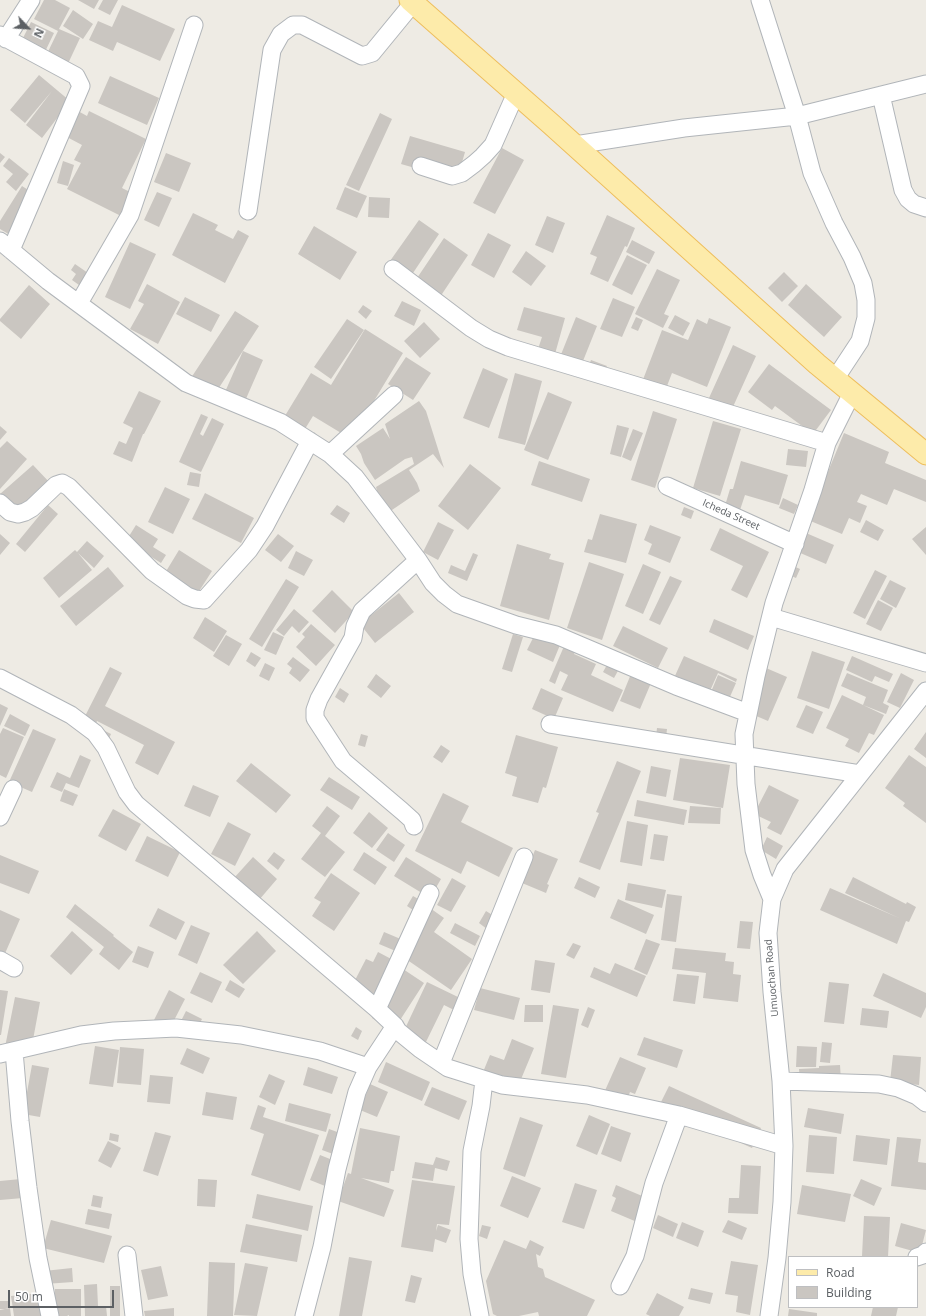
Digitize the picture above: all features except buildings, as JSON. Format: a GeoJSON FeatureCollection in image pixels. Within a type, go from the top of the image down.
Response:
{"type":"FeatureCollection","features":[{"type":"Feature","properties":{"kind":"main road"},"geometry":{"type":"LineString","coordinates":[[411,1],[575,145],[811,359],[926,454]]}},
{"type":"Feature","properties":{"kind":"street"},"geometry":{"type":"LineString","coordinates":[[31,0],[3,37],[76,76],[81,86],[6,246],[48,281],[186,383],[280,422],[330,454],[355,478],[418,560],[433,582],[444,594],[458,604],[516,625],[556,635],[676,686],[748,713]]}},
{"type":"Feature","properties":{"kind":"street"},"geometry":{"type":"LineString","coordinates":[[760,0],[812,173],[863,283],[866,300],[866,318],[860,341],[835,379]]}},
{"type":"Feature","properties":{"kind":"street"},"geometry":{"type":"LineString","coordinates":[[248,211],[272,50],[281,34],[292,25],[302,25],[362,56],[372,53],[411,1]]}},
{"type":"Feature","properties":{"kind":"street"},"geometry":{"type":"LineString","coordinates":[[79,303],[130,215],[194,25]]}},
{"type":"Feature","properties":{"kind":"street"},"geometry":{"type":"LineString","coordinates":[[575,145],[684,128],[796,116],[926,84]]}},
{"type":"Feature","properties":{"kind":"street"},"geometry":{"type":"LineString","coordinates":[[421,166],[452,176],[462,173],[474,164],[493,145],[516,93]]}},
{"type":"Feature","properties":{"kind":"street"},"geometry":{"type":"LineString","coordinates":[[881,95],[903,190],[908,199],[914,204],[926,208]]}},
{"type":"Feature","properties":{"kind":"street"},"geometry":{"type":"LineString","coordinates":[[393,269],[471,328],[489,339],[508,347],[827,443]]}},
{"type":"Feature","properties":{"kind":"street"},"geometry":{"type":"LineString","coordinates":[[772,899],[754,850],[746,784],[744,734],[756,676],[774,603],[795,544],[827,443],[852,393]]}},
{"type":"Feature","properties":{"kind":"street"},"geometry":{"type":"LineString","coordinates":[[330,454],[394,395]]}},
{"type":"Feature","properties":{"kind":"street"},"geometry":{"type":"LineString","coordinates":[[0,503],[10,512],[18,514],[25,512],[32,508],[56,485],[62,482],[69,487],[152,571],[186,596],[204,600],[249,550],[264,526],[310,441]]}},
{"type":"Feature","properties":{"kind":"street","name":"Icheda Street"},"geometry":{"type":"LineString","coordinates":[[667,486],[795,544]]}},
{"type":"Feature","properties":{"kind":"street"},"geometry":{"type":"LineString","coordinates":[[414,826],[412,820],[343,761],[315,718],[315,710],[319,699],[353,638],[357,622],[362,611],[418,560]]}},
{"type":"Feature","properties":{"kind":"street"},"geometry":{"type":"LineString","coordinates":[[771,617],[926,663]]}},
{"type":"Feature","properties":{"kind":"street"},"geometry":{"type":"LineString","coordinates":[[0,678],[71,715],[95,732],[106,748],[127,792],[136,804],[377,1009],[395,1026],[398,1031],[420,1049],[448,1068],[502,1085],[587,1095],[679,1116],[784,1146]]}},
{"type":"Feature","properties":{"kind":"street","name":"Umuochan Road"},"geometry":{"type":"LineString","coordinates":[[769,1316],[783,1258],[782,1202],[784,1146],[782,1081],[772,992],[768,933],[772,899],[785,869],[926,691]]}},
{"type":"Feature","properties":{"kind":"street"},"geometry":{"type":"LineString","coordinates":[[550,724],[860,774]]}},
{"type":"Feature","properties":{"kind":"street"},"geometry":{"type":"LineString","coordinates":[[0,817],[13,789]]}},
{"type":"Feature","properties":{"kind":"street"},"geometry":{"type":"LineString","coordinates":[[441,1063],[524,857]]}},
{"type":"Feature","properties":{"kind":"street"},"geometry":{"type":"LineString","coordinates":[[377,1009],[430,893]]}},
{"type":"Feature","properties":{"kind":"street"},"geometry":{"type":"LineString","coordinates":[[304,1316],[322,1248],[337,1169],[357,1092],[368,1067],[395,1026]]}},
{"type":"Feature","properties":{"kind":"street"},"geometry":{"type":"LineString","coordinates":[[50,1316],[38,1258],[20,1121],[7,1052],[81,1034],[176,1028],[241,1035],[320,1051],[368,1067]]}},
{"type":"Feature","properties":{"kind":"street"},"geometry":{"type":"LineString","coordinates":[[480,1316],[472,1274],[469,1239],[472,1151],[481,1106],[484,1080]]}},
{"type":"Feature","properties":{"kind":"street"},"geometry":{"type":"LineString","coordinates":[[782,1081],[879,1084],[898,1088],[917,1096],[926,1103]]}},
{"type":"Feature","properties":{"kind":"street"},"geometry":{"type":"LineString","coordinates":[[620,1286],[635,1256],[654,1183],[679,1116]]}},
{"type":"Feature","properties":{"kind":"street"},"geometry":{"type":"LineString","coordinates":[[127,1255],[134,1316]]}}]}
